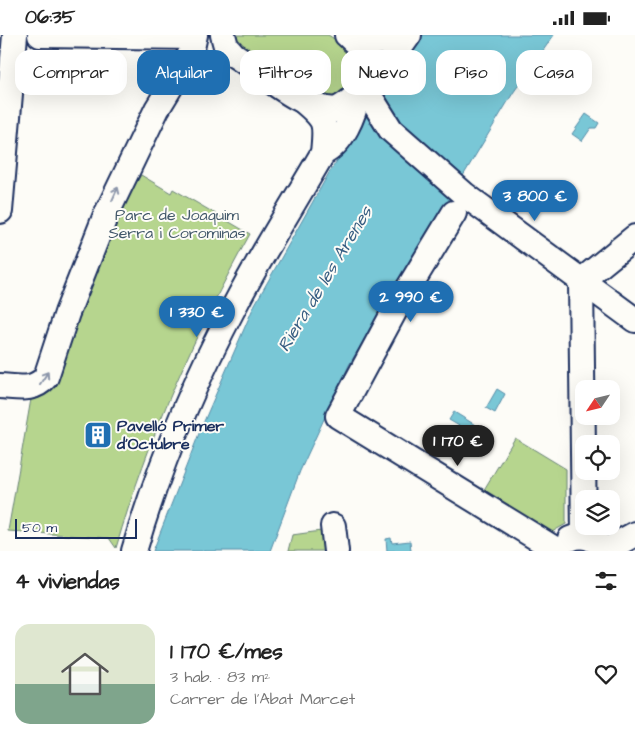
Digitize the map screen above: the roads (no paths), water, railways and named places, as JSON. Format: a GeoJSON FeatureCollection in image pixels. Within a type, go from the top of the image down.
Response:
{"type":"FeatureCollection","features":[{"type":"Feature","properties":{"kind":"street"},"geometry":{"type":"LineString","coordinates":[[0,211],[15,35]]}},
{"type":"Feature","properties":{"kind":"street"},"geometry":{"type":"LineString","coordinates":[[40,35],[193,42],[207,51],[228,45],[302,100],[320,116],[325,125],[324,153],[236,303],[206,364],[160,469],[134,551]]}},
{"type":"Feature","properties":{"kind":"street"},"geometry":{"type":"LineString","coordinates":[[350,37],[367,42],[385,42],[395,35]]}},
{"type":"Feature","properties":{"kind":"street"},"geometry":{"type":"LineString","coordinates":[[324,153],[330,150],[358,100],[390,63],[409,35]]}},
{"type":"Feature","properties":{"kind":"street"},"geometry":{"type":"LineString","coordinates":[[350,37],[364,58],[366,71],[358,100]]}},
{"type":"Feature","properties":{"kind":"street"},"geometry":{"type":"LineString","coordinates":[[0,386],[30,388],[40,385],[46,377],[67,313],[105,217],[157,109],[193,42]]}},
{"type":"Feature","properties":{"kind":"street"},"geometry":{"type":"LineString","coordinates":[[302,100],[319,108],[358,100]]}},
{"type":"Feature","properties":{"kind":"street"},"geometry":{"type":"LineString","coordinates":[[358,100],[391,130],[459,204],[581,281],[635,320]]}},
{"type":"Feature","properties":{"kind":"street"},"geometry":{"type":"LineString","coordinates":[[459,204],[394,312],[338,416],[558,551],[572,538],[584,536],[592,539],[604,551],[635,534]]}},
{"type":"Feature","properties":{"kind":"street"},"geometry":{"type":"LineString","coordinates":[[581,281],[635,237]]}},
{"type":"Feature","properties":{"kind":"street"},"geometry":{"type":"LineString","coordinates":[[581,281],[584,536]]}},
{"type":"Feature","properties":{"kind":"street"},"geometry":{"type":"LineString","coordinates":[[333,526],[336,551]]}},
{"type":"Feature","properties":{"kind":"water","name":"Riera de les Arenes"},"geometry":{"type":"Polygon","coordinates":[[[419,35],[554,35],[543,50],[516,50],[516,89],[349,365],[300,471],[270,551],[153,551],[202,426],[254,306],[329,173],[380,95],[426,95],[426,50],[409,50],[419,35]]]}},
{"type":"Feature","properties":{"kind":"water"},"geometry":{"type":"Polygon","coordinates":[[[586,114],[599,123],[596,128],[591,128],[582,141],[572,134],[586,114]]]}},
{"type":"Feature","properties":{"kind":"water"},"geometry":{"type":"Polygon","coordinates":[[[497,389],[505,394],[495,413],[486,408],[497,389]]]}},
{"type":"Feature","properties":{"kind":"water"},"geometry":{"type":"Polygon","coordinates":[[[454,412],[477,426],[473,434],[449,420],[454,412]]]}},
{"type":"Feature","properties":{"kind":"water"},"geometry":{"type":"Polygon","coordinates":[[[391,538],[392,543],[410,541],[411,551],[387,551],[386,539],[391,538]]]}},
{"type":"Feature","properties":{"kind":"place","name":"Pavelló Primer d'Octubre"},"geometry":{"type":"Point","coordinates":[98,435]}},
{"type":"Feature","properties":{"kind":"park label","name":"Parc de Joaquim Serra i Corominas"},"geometry":{"type":"Point","coordinates":[177,224]}}]}
